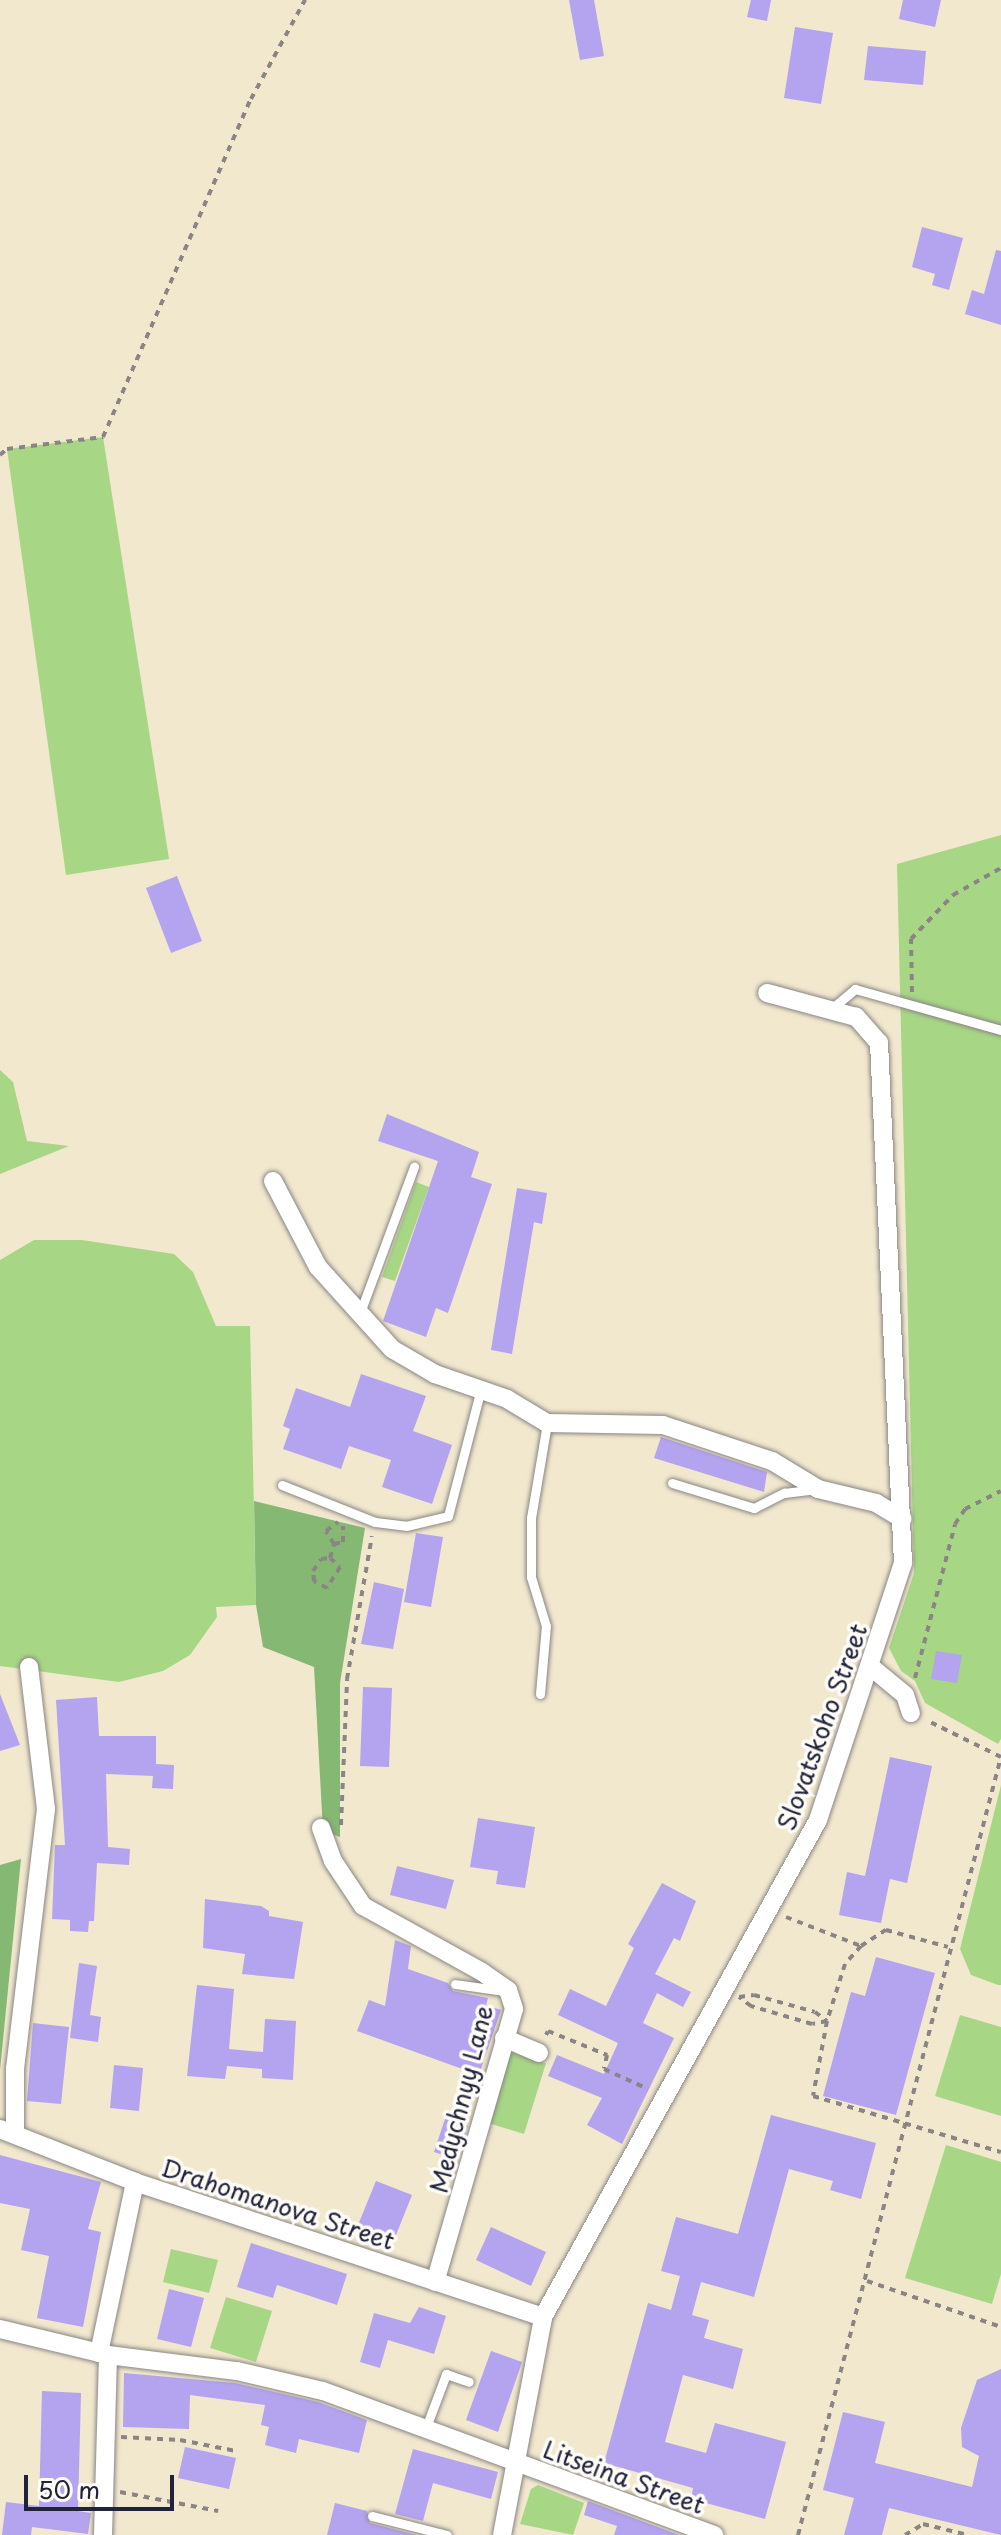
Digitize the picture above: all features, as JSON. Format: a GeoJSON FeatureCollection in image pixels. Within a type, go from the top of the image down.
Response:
{"type":"FeatureCollection","features":[{"type":"Feature","properties":{"kind":"street","name":"Slovatskoho Street"},"geometry":{"type":"LineString","coordinates":[[502,2535],[519,2465],[543,2317],[818,1820],[900,1582],[903,1519],[879,1043],[856,1017],[767,993]]}},
{"type":"Feature","properties":{"kind":"street"},"geometry":{"type":"LineString","coordinates":[[273,1181],[318,1267],[361,1310],[392,1349],[480,1392],[507,1399],[547,1423],[663,1425],[772,1461],[818,1489],[876,1503],[903,1519]]}},
{"type":"Feature","properties":{"kind":"street"},"geometry":{"type":"LineString","coordinates":[[7,2131],[46,1809],[29,1667]]}},
{"type":"Feature","properties":{"kind":"street"},"geometry":{"type":"LineString","coordinates":[[871,1667],[905,1695],[911,1713]]}},
{"type":"Feature","properties":{"kind":"street","name":"Medychnyy Lane"},"geometry":{"type":"LineString","coordinates":[[321,1828],[333,1861],[363,1906],[508,1990],[514,2009],[435,2282]]}},
{"type":"Feature","properties":{"kind":"street"},"geometry":{"type":"LineString","coordinates":[[504,2038],[539,2053]]}},
{"type":"Feature","properties":{"kind":"street"},"geometry":{"type":"LineString","coordinates":[[0,2119],[7,2131]]}},
{"type":"Feature","properties":{"kind":"street","name":"Drahomanova Street"},"geometry":{"type":"LineString","coordinates":[[7,2131],[135,2182],[543,2317]]}},
{"type":"Feature","properties":{"kind":"street"},"geometry":{"type":"LineString","coordinates":[[103,2535],[107,2437],[103,2354],[135,2182]]}},
{"type":"Feature","properties":{"kind":"street","name":"Litseina Street"},"geometry":{"type":"LineString","coordinates":[[0,2329],[103,2354],[237,2371],[323,2391],[714,2535]]}},
{"type":"Feature","properties":{"kind":"lane"},"geometry":{"type":"LineString","coordinates":[[830,1010],[855,989],[1001,1030]]}},
{"type":"Feature","properties":{"kind":"lane"},"geometry":{"type":"LineString","coordinates":[[361,1310],[414,1167]]}},
{"type":"Feature","properties":{"kind":"lane"},"geometry":{"type":"LineString","coordinates":[[282,1485],[375,1522],[406,1526],[448,1516],[480,1392]]}},
{"type":"Feature","properties":{"kind":"lane"},"geometry":{"type":"LineString","coordinates":[[540,1694],[546,1626],[531,1577],[531,1518],[547,1423]]}},
{"type":"Feature","properties":{"kind":"lane"},"geometry":{"type":"LineString","coordinates":[[672,1483],[754,1508],[784,1493],[818,1489]]}},
{"type":"Feature","properties":{"kind":"lane"},"geometry":{"type":"LineString","coordinates":[[455,1984],[486,1992],[508,1990]]}},
{"type":"Feature","properties":{"kind":"lane"},"geometry":{"type":"LineString","coordinates":[[425,2430],[446,2374],[469,2382]]}},
{"type":"Feature","properties":{"kind":"lane"},"geometry":{"type":"LineString","coordinates":[[372,2516],[447,2535]]}},
{"type":"Feature","properties":{"kind":"path"},"geometry":{"type":"LineString","coordinates":[[0,455],[7,449],[103,437],[251,99],[305,0]]}},
{"type":"Feature","properties":{"kind":"path"},"geometry":{"type":"LineString","coordinates":[[930,1010],[913,996],[911,939],[953,895],[1001,868]]}},
{"type":"Feature","properties":{"kind":"path"},"geometry":{"type":"LineString","coordinates":[[915,1680],[955,1524],[965,1509],[1001,1491]]}},
{"type":"Feature","properties":{"kind":"path"},"geometry":{"type":"LineString","coordinates":[[330,1558],[334,1544],[326,1531],[337,1524],[341,1509]]}},
{"type":"Feature","properties":{"kind":"path"},"geometry":{"type":"LineString","coordinates":[[333,1861],[340,1837],[347,1679],[375,1522]]}},
{"type":"Feature","properties":{"kind":"path"},"geometry":{"type":"LineString","coordinates":[[334,1544],[343,1542],[347,1533],[337,1524]]}},
{"type":"Feature","properties":{"kind":"path"},"geometry":{"type":"LineString","coordinates":[[330,1558],[340,1567],[327,1588],[314,1581],[313,1571],[321,1559],[330,1558]]}},
{"type":"Feature","properties":{"kind":"path"},"geometry":{"type":"LineString","coordinates":[[798,2535],[867,2281],[948,1947],[1001,1757],[911,1713]]}},
{"type":"Feature","properties":{"kind":"path"},"geometry":{"type":"LineString","coordinates":[[784,1916],[861,1946]]}},
{"type":"Feature","properties":{"kind":"path"},"geometry":{"type":"LineString","coordinates":[[948,1947],[886,1930],[861,1946],[845,1964],[827,2021],[813,2096],[1001,2152]]}},
{"type":"Feature","properties":{"kind":"path"},"geometry":{"type":"LineString","coordinates":[[754,1995],[784,2003],[815,2012],[827,2021],[812,2024],[751,2006],[739,1997],[754,1995]]}},
{"type":"Feature","properties":{"kind":"path"},"geometry":{"type":"LineString","coordinates":[[548,2031],[607,2055],[604,2069],[665,2096]]}},
{"type":"Feature","properties":{"kind":"path"},"geometry":{"type":"LineString","coordinates":[[867,2281],[1001,2327]]}},
{"type":"Feature","properties":{"kind":"path"},"geometry":{"type":"LineString","coordinates":[[107,2437],[180,2440],[236,2451]]}},
{"type":"Feature","properties":{"kind":"path"},"geometry":{"type":"LineString","coordinates":[[106,2490],[218,2511]]}},
{"type":"Feature","properties":{"kind":"path"},"geometry":{"type":"LineString","coordinates":[[905,2535],[923,2524],[968,2535]]}},
{"type":"Feature","properties":{"kind":"green space"},"geometry":{"type":"Polygon","coordinates":[[[103,437],[169,859],[66,875],[7,449],[103,437]]]}},
{"type":"Feature","properties":{"kind":"green space"},"geometry":{"type":"Polygon","coordinates":[[[1001,835],[1001,1739],[998,1744],[925,1703],[915,1681],[901,1671],[889,1648],[914,1573],[897,864],[1001,835]]]}},
{"type":"Feature","properties":{"kind":"green space"},"geometry":{"type":"Polygon","coordinates":[[[0,1070],[13,1082],[27,1141],[69,1146],[0,1174],[0,1070]]]}},
{"type":"Feature","properties":{"kind":"green space"},"geometry":{"type":"Polygon","coordinates":[[[416,1182],[429,1187],[395,1281],[382,1277],[416,1182]]]}},
{"type":"Feature","properties":{"kind":"green space"},"geometry":{"type":"Polygon","coordinates":[[[34,1240],[82,1240],[174,1254],[193,1272],[216,1326],[250,1326],[256,1605],[216,1607],[217,1617],[190,1655],[163,1671],[119,1682],[0,1666],[0,1260],[34,1240]]]}},
{"type":"Feature","properties":{"kind":"green space"},"geometry":{"type":"Polygon","coordinates":[[[254,1501],[365,1528],[340,1683],[340,1837],[323,1831],[314,1667],[263,1647],[256,1605],[254,1501]]]}},
{"type":"Feature","properties":{"kind":"green space"},"geometry":{"type":"Polygon","coordinates":[[[1001,1785],[1001,1985],[998,1985],[971,1975],[960,1949],[1001,1785]]]}},
{"type":"Feature","properties":{"kind":"green space"},"geometry":{"type":"Polygon","coordinates":[[[21,1859],[0,2070],[0,1865],[21,1859]]]}},
{"type":"Feature","properties":{"kind":"green space"},"geometry":{"type":"Polygon","coordinates":[[[960,2015],[1001,2027],[1001,2116],[935,2096],[960,2015]]]}},
{"type":"Feature","properties":{"kind":"green space"},"geometry":{"type":"Polygon","coordinates":[[[506,2051],[546,2063],[524,2134],[485,2122],[506,2051]]]}},
{"type":"Feature","properties":{"kind":"green space"},"geometry":{"type":"Polygon","coordinates":[[[946,2145],[1001,2162],[1001,2274],[992,2304],[905,2278],[946,2145]]]}},
{"type":"Feature","properties":{"kind":"green space"},"geometry":{"type":"Polygon","coordinates":[[[171,2249],[218,2260],[209,2293],[163,2282],[171,2249]]]}},
{"type":"Feature","properties":{"kind":"green space"},"geometry":{"type":"Polygon","coordinates":[[[226,2297],[272,2311],[256,2362],[210,2348],[226,2297]]]}},
{"type":"Feature","properties":{"kind":"green space"},"geometry":{"type":"Polygon","coordinates":[[[538,2485],[584,2503],[573,2535],[520,2524],[531,2489],[538,2485]]]}},
{"type":"Feature","properties":{"kind":"building"},"geometry":{"type":"Polygon","coordinates":[[[569,0],[594,0],[604,56],[580,60],[569,0]]]}},
{"type":"Feature","properties":{"kind":"building"},"geometry":{"type":"Polygon","coordinates":[[[751,0],[771,0],[767,21],[747,17],[751,0]]]}},
{"type":"Feature","properties":{"kind":"building"},"geometry":{"type":"Polygon","coordinates":[[[903,0],[941,0],[935,27],[899,19],[903,0]]]}},
{"type":"Feature","properties":{"kind":"building"},"geometry":{"type":"Polygon","coordinates":[[[795,27],[833,33],[821,104],[784,98],[795,27]]]}},
{"type":"Feature","properties":{"kind":"building"},"geometry":{"type":"Polygon","coordinates":[[[868,46],[926,51],[923,85],[864,80],[868,46]]]}},
{"type":"Feature","properties":{"kind":"building"},"geometry":{"type":"Polygon","coordinates":[[[922,227],[963,238],[949,290],[932,285],[935,274],[912,267],[922,227]]]}},
{"type":"Feature","properties":{"kind":"building"},"geometry":{"type":"Polygon","coordinates":[[[996,250],[1001,251],[1001,325],[965,314],[972,290],[984,294],[996,250]]]}},
{"type":"Feature","properties":{"kind":"building"},"geometry":{"type":"Polygon","coordinates":[[[177,876],[202,941],[171,953],[146,888],[177,876]]]}},
{"type":"Feature","properties":{"kind":"building"},"geometry":{"type":"Polygon","coordinates":[[[387,1114],[479,1152],[471,1177],[492,1184],[448,1313],[436,1308],[426,1337],[383,1321],[438,1161],[378,1141],[387,1114]]]}},
{"type":"Feature","properties":{"kind":"building"},"geometry":{"type":"Polygon","coordinates":[[[517,1188],[547,1193],[542,1224],[534,1222],[512,1354],[491,1350],[517,1188]]]}},
{"type":"Feature","properties":{"kind":"building"},"geometry":{"type":"Polygon","coordinates":[[[361,1374],[426,1396],[413,1431],[452,1445],[432,1504],[382,1487],[391,1460],[349,1446],[341,1469],[283,1449],[290,1429],[283,1426],[296,1388],[350,1407],[361,1374]]]}},
{"type":"Feature","properties":{"kind":"building"},"geometry":{"type":"Polygon","coordinates":[[[661,1437],[767,1472],[764,1492],[654,1458],[661,1437]]]}},
{"type":"Feature","properties":{"kind":"building"},"geometry":{"type":"Polygon","coordinates":[[[416,1533],[443,1537],[431,1607],[404,1602],[416,1533]]]}},
{"type":"Feature","properties":{"kind":"building"},"geometry":{"type":"Polygon","coordinates":[[[374,1582],[404,1589],[393,1649],[361,1644],[374,1582]]]}},
{"type":"Feature","properties":{"kind":"building"},"geometry":{"type":"Polygon","coordinates":[[[936,1651],[962,1655],[957,1683],[931,1679],[936,1651]]]}},
{"type":"Feature","properties":{"kind":"building"},"geometry":{"type":"Polygon","coordinates":[[[363,1687],[392,1688],[389,1767],[360,1766],[363,1687]]]}},
{"type":"Feature","properties":{"kind":"building"},"geometry":{"type":"Polygon","coordinates":[[[0,1694],[20,1745],[0,1751],[0,1694]]]}},
{"type":"Feature","properties":{"kind":"building"},"geometry":{"type":"Polygon","coordinates":[[[97,1697],[99,1736],[156,1736],[156,1764],[174,1765],[173,1789],[152,1788],[153,1776],[106,1774],[108,1847],[130,1849],[129,1865],[97,1863],[94,1921],[89,1921],[88,1932],[70,1931],[70,1920],[52,1919],[55,1845],[65,1845],[56,1700],[97,1697]]]}},
{"type":"Feature","properties":{"kind":"building"},"geometry":{"type":"Polygon","coordinates":[[[890,1757],[932,1766],[907,1883],[890,1879],[881,1923],[839,1915],[847,1872],[865,1876],[890,1757]]]}},
{"type":"Feature","properties":{"kind":"building"},"geometry":{"type":"Polygon","coordinates":[[[478,1818],[535,1827],[525,1888],[496,1884],[498,1871],[470,1867],[478,1818]]]}},
{"type":"Feature","properties":{"kind":"building"},"geometry":{"type":"Polygon","coordinates":[[[397,1866],[454,1880],[446,1909],[390,1895],[397,1866]]]}},
{"type":"Feature","properties":{"kind":"building"},"geometry":{"type":"Polygon","coordinates":[[[662,1883],[696,1901],[680,1941],[674,1938],[655,1974],[691,1992],[683,2007],[657,1993],[643,2023],[674,2038],[622,2144],[587,2125],[602,2098],[548,2076],[557,2055],[604,2074],[618,2043],[558,2015],[570,1989],[606,2006],[634,1948],[628,1944],[662,1883]]]}},
{"type":"Feature","properties":{"kind":"building"},"geometry":{"type":"Polygon","coordinates":[[[205,1899],[261,1906],[269,1911],[269,1916],[303,1922],[294,1979],[242,1974],[245,1954],[203,1948],[205,1899]]]}},
{"type":"Feature","properties":{"kind":"building"},"geometry":{"type":"Polygon","coordinates":[[[395,1940],[411,1946],[408,1969],[448,1983],[453,1991],[488,1998],[486,2005],[501,2010],[479,2075],[357,2031],[369,2000],[385,2006],[395,1940]]]}},
{"type":"Feature","properties":{"kind":"building"},"geometry":{"type":"Polygon","coordinates":[[[876,1957],[935,1973],[896,2115],[823,2096],[851,1992],[865,1996],[876,1957]]]}},
{"type":"Feature","properties":{"kind":"building"},"geometry":{"type":"Polygon","coordinates":[[[79,1963],[97,1966],[90,2015],[101,2017],[98,2042],[70,2038],[79,1963]]]}},
{"type":"Feature","properties":{"kind":"building"},"geometry":{"type":"Polygon","coordinates":[[[197,1985],[234,1989],[229,2049],[263,2052],[265,2019],[296,2021],[293,2080],[262,2078],[262,2069],[227,2066],[225,2079],[187,2076],[197,1985]]]}},
{"type":"Feature","properties":{"kind":"building"},"geometry":{"type":"Polygon","coordinates":[[[33,2023],[69,2027],[61,2104],[27,2101],[33,2023]]]}},
{"type":"Feature","properties":{"kind":"building"},"geometry":{"type":"Polygon","coordinates":[[[114,2065],[143,2068],[139,2111],[110,2108],[114,2065]]]}},
{"type":"Feature","properties":{"kind":"building"},"geometry":{"type":"Polygon","coordinates":[[[771,2115],[876,2143],[861,2199],[830,2190],[833,2181],[789,2169],[754,2297],[701,2282],[692,2315],[709,2320],[704,2338],[743,2349],[733,2389],[683,2375],[665,2442],[706,2453],[715,2423],[786,2442],[765,2519],[691,2499],[693,2488],[604,2463],[648,2303],[671,2310],[680,2276],[661,2271],[676,2217],[738,2234],[771,2115]]]}},
{"type":"Feature","properties":{"kind":"building"},"geometry":{"type":"Polygon","coordinates":[[[445,2119],[468,2126],[458,2160],[434,2152],[445,2119]]]}},
{"type":"Feature","properties":{"kind":"building"},"geometry":{"type":"Polygon","coordinates":[[[0,2155],[101,2182],[88,2229],[101,2232],[83,2327],[37,2318],[49,2256],[21,2250],[30,2209],[0,2203],[0,2155]]]}},
{"type":"Feature","properties":{"kind":"building"},"geometry":{"type":"Polygon","coordinates":[[[376,2181],[412,2195],[394,2240],[358,2225],[376,2181]]]}},
{"type":"Feature","properties":{"kind":"building"},"geometry":{"type":"Polygon","coordinates":[[[491,2227],[546,2252],[531,2286],[476,2260],[491,2227]]]}},
{"type":"Feature","properties":{"kind":"building"},"geometry":{"type":"Polygon","coordinates":[[[251,2243],[347,2274],[337,2305],[277,2285],[273,2298],[237,2287],[251,2243]]]}},
{"type":"Feature","properties":{"kind":"building"},"geometry":{"type":"Polygon","coordinates":[[[169,2289],[204,2298],[191,2347],[157,2339],[169,2289]]]}},
{"type":"Feature","properties":{"kind":"building"},"geometry":{"type":"Polygon","coordinates":[[[419,2307],[446,2316],[434,2354],[388,2340],[380,2368],[360,2362],[374,2313],[410,2323],[419,2307]]]}},
{"type":"Feature","properties":{"kind":"building"},"geometry":{"type":"Polygon","coordinates":[[[491,2351],[522,2362],[498,2432],[466,2420],[491,2351]]]}},
{"type":"Feature","properties":{"kind":"building"},"geometry":{"type":"Polygon","coordinates":[[[1001,2369],[1001,2535],[889,2508],[882,2535],[844,2535],[854,2498],[823,2490],[843,2412],[885,2422],[875,2463],[972,2487],[979,2456],[962,2447],[961,2428],[977,2380],[1001,2369]]]}},
{"type":"Feature","properties":{"kind":"building"},"geometry":{"type":"Polygon","coordinates":[[[124,2373],[235,2383],[318,2402],[367,2420],[359,2453],[299,2439],[296,2453],[265,2445],[269,2427],[261,2425],[265,2405],[190,2395],[189,2429],[123,2427],[124,2373]]]}},
{"type":"Feature","properties":{"kind":"building"},"geometry":{"type":"Polygon","coordinates":[[[42,2391],[81,2393],[78,2511],[91,2513],[88,2534],[32,2527],[31,2535],[2,2535],[6,2502],[39,2506],[42,2391]]]}},
{"type":"Feature","properties":{"kind":"building"},"geometry":{"type":"Polygon","coordinates":[[[185,2447],[236,2458],[229,2489],[178,2478],[185,2447]]]}},
{"type":"Feature","properties":{"kind":"building"},"geometry":{"type":"Polygon","coordinates":[[[413,2449],[498,2472],[491,2499],[433,2483],[423,2521],[395,2514],[413,2449]]]}},
{"type":"Feature","properties":{"kind":"building"},"geometry":{"type":"Polygon","coordinates":[[[588,2501],[679,2535],[614,2535],[617,2526],[584,2515],[588,2501]]]}},
{"type":"Feature","properties":{"kind":"building"},"geometry":{"type":"Polygon","coordinates":[[[335,2503],[367,2511],[370,2523],[416,2535],[327,2535],[335,2503]]]}}]}
